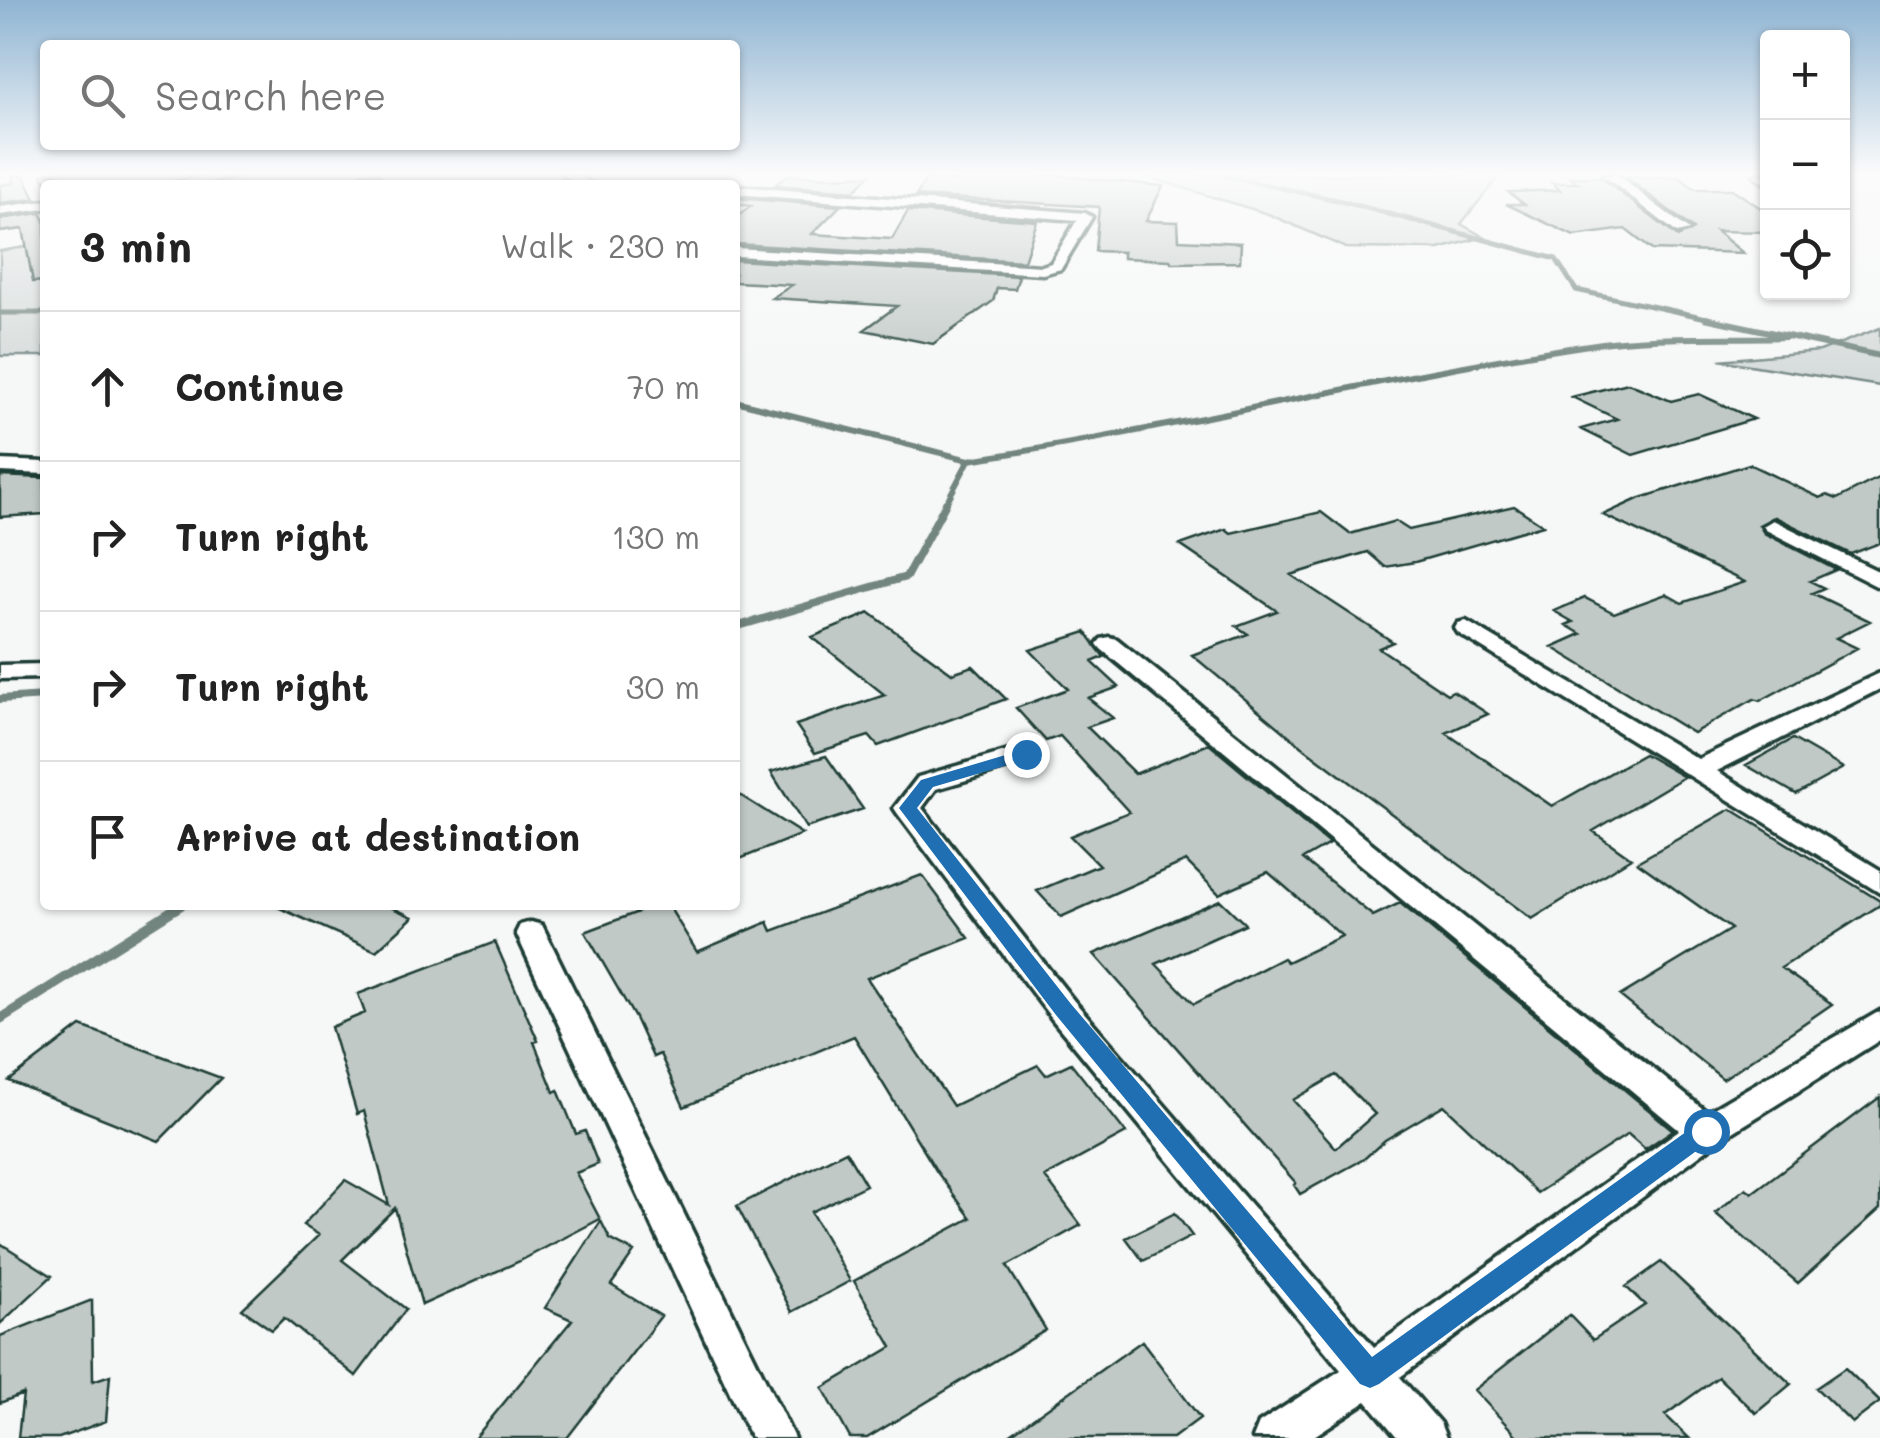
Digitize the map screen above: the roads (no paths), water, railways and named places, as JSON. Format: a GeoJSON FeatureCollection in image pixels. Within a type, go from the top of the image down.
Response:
{"type":"FeatureCollection","features":[{"type":"Feature","properties":{"kind":"street"},"geometry":{"type":"LineString","coordinates":[[740,252],[1043,270],[1056,266],[1071,242]]}},
{"type":"Feature","properties":{"kind":"street"},"geometry":{"type":"LineString","coordinates":[[0,466],[40,468]]}},
{"type":"Feature","properties":{"kind":"street"},"geometry":{"type":"LineString","coordinates":[[1773,526],[1880,581]]}},
{"type":"Feature","properties":{"kind":"street"},"geometry":{"type":"LineString","coordinates":[[1466,628],[1880,883]]}},
{"type":"Feature","properties":{"kind":"street"},"geometry":{"type":"LineString","coordinates":[[1109,644],[1706,1131]]}},
{"type":"Feature","properties":{"kind":"street"},"geometry":{"type":"LineString","coordinates":[[0,672],[40,671]]}},
{"type":"Feature","properties":{"kind":"street"},"geometry":{"type":"LineString","coordinates":[[1698,770],[1880,680]]}},
{"type":"Feature","properties":{"kind":"street"},"geometry":{"type":"LineString","coordinates":[[1026,754],[927,784],[908,808],[1063,1010],[1425,1438]]}},
{"type":"Feature","properties":{"kind":"street"},"geometry":{"type":"LineString","coordinates":[[531,933],[772,1438]]}},
{"type":"Feature","properties":{"kind":"street"},"geometry":{"type":"LineString","coordinates":[[1274,1438],[1370,1374],[1706,1131],[1880,1024]]}},
{"type":"Feature","properties":{"kind":"waterway"},"geometry":{"type":"LineString","coordinates":[[1493,242],[1556,259],[1576,290],[1716,320]]}},
{"type":"Feature","properties":{"kind":"waterway"},"geometry":{"type":"LineString","coordinates":[[0,313],[40,313]]}},
{"type":"Feature","properties":{"kind":"waterway"},"geometry":{"type":"LineString","coordinates":[[1705,318],[1880,356]]}},
{"type":"Feature","properties":{"kind":"waterway"},"geometry":{"type":"LineString","coordinates":[[969,460],[1589,345],[1662,339],[1786,337]]}},
{"type":"Feature","properties":{"kind":"waterway"},"geometry":{"type":"LineString","coordinates":[[740,402],[969,460]]}},
{"type":"Feature","properties":{"kind":"waterway"},"geometry":{"type":"LineString","coordinates":[[945,505],[969,460]]}},
{"type":"Feature","properties":{"kind":"waterway"},"geometry":{"type":"LineString","coordinates":[[740,626],[906,577],[946,503]]}},
{"type":"Feature","properties":{"kind":"waterway"},"geometry":{"type":"LineString","coordinates":[[0,699],[40,696]]}},
{"type":"Feature","properties":{"kind":"waterway"},"geometry":{"type":"LineString","coordinates":[[0,1019],[173,910]]}}]}
